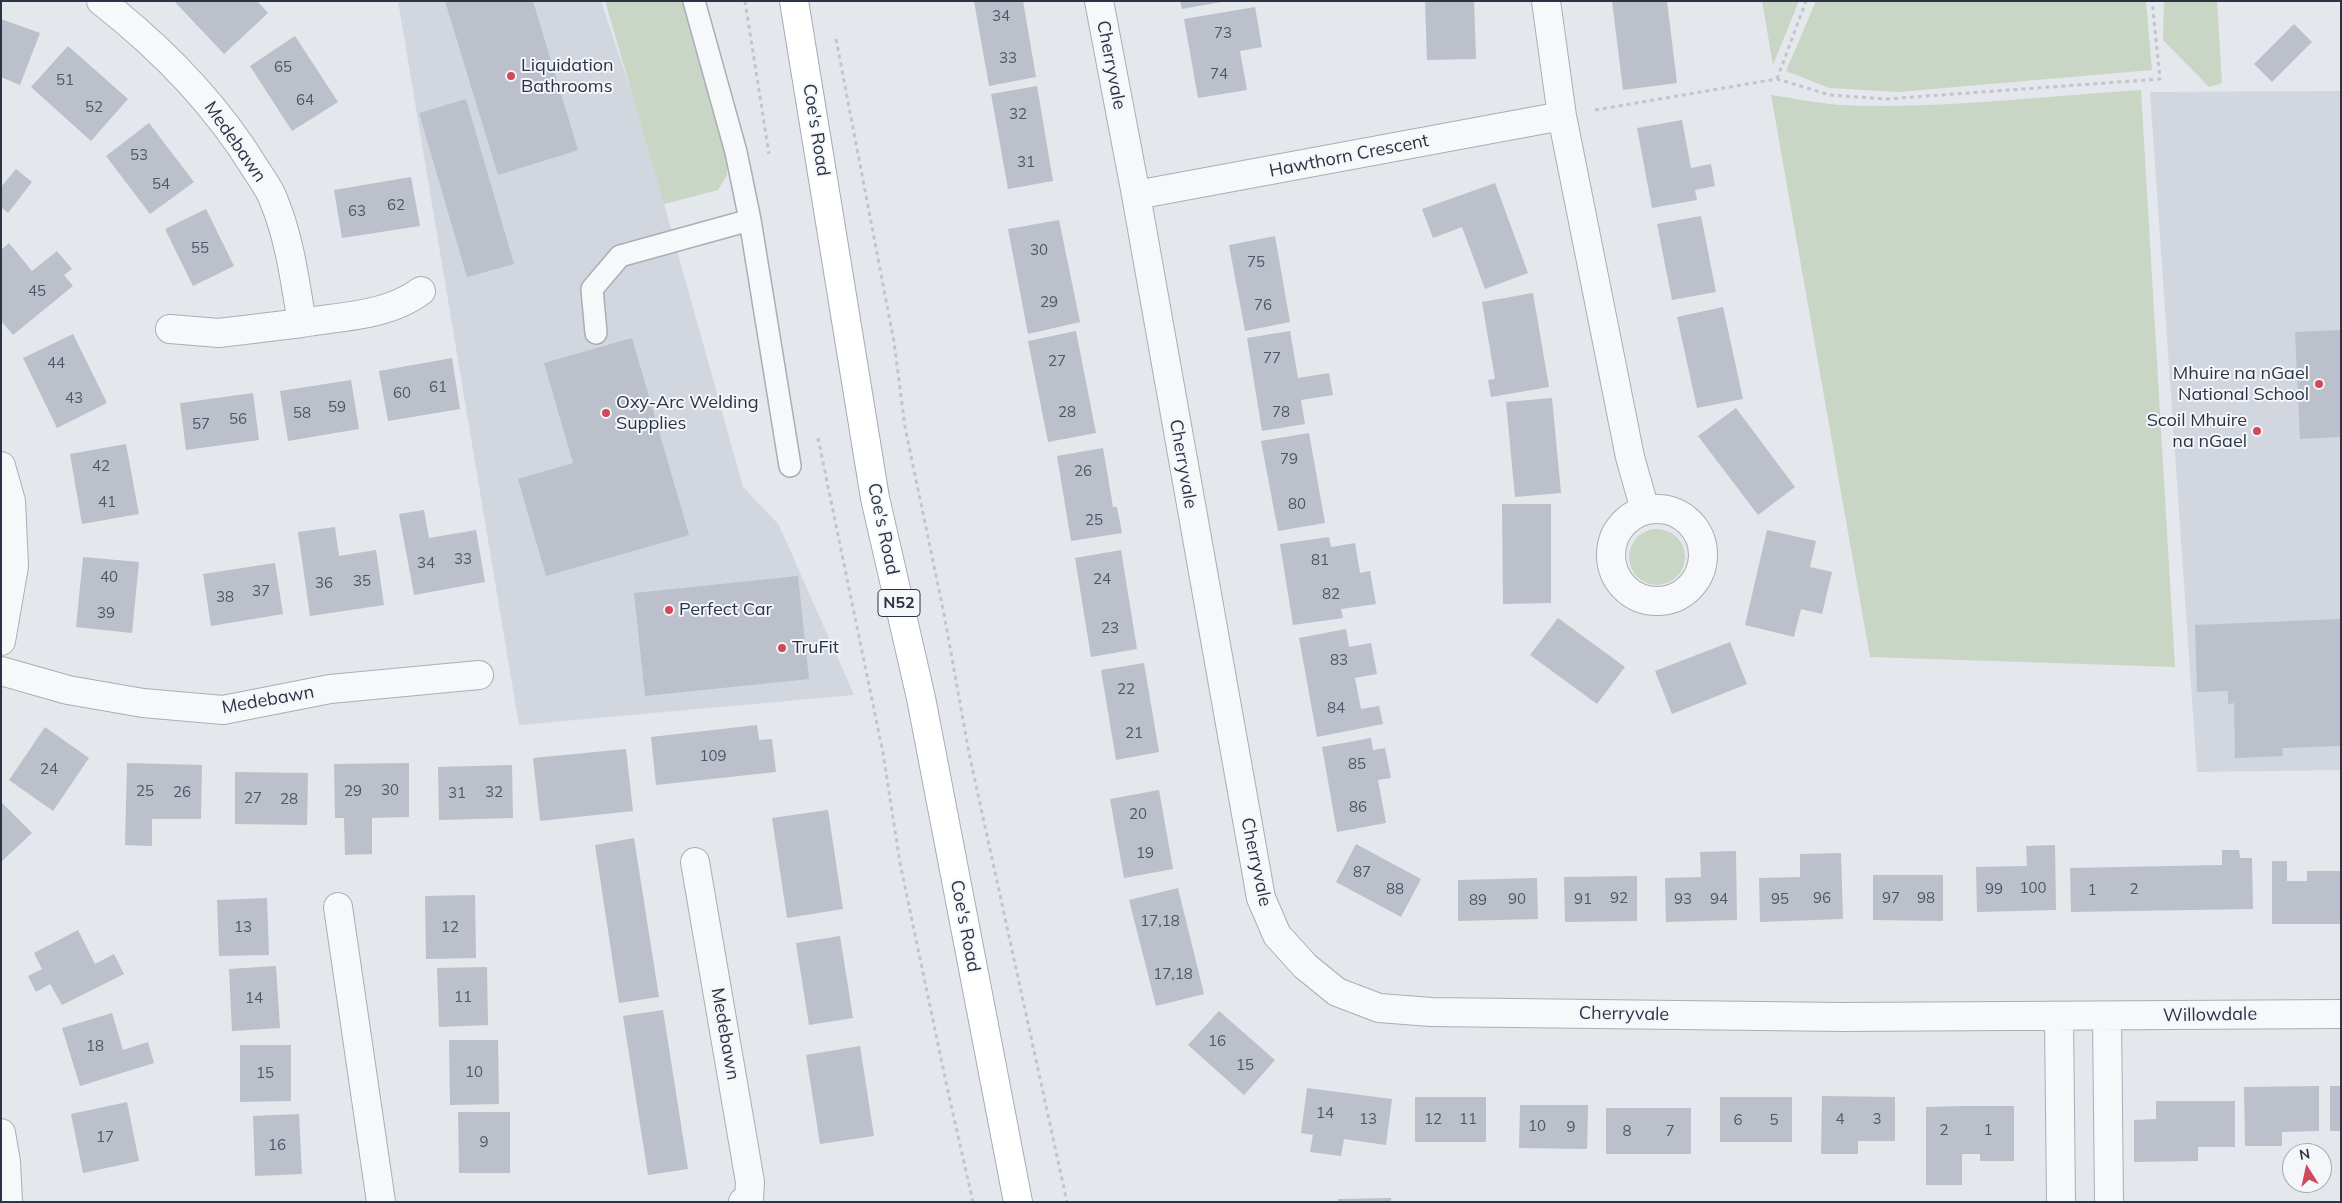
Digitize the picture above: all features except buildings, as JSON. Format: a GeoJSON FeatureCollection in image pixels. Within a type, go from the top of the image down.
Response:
{"type":"FeatureCollection","features":[{"type":"Feature","properties":{"kind":"main road","name":"Coe's Road"},"geometry":{"type":"LineString","coordinates":[[794,1],[875,498],[921,698],[1018,1202]]}},
{"type":"Feature","properties":{"kind":"street","name":"Medebawn"},"geometry":{"type":"LineString","coordinates":[[101,1],[141,34],[202,94],[247,155],[274,200],[292,261],[302,323]]}},
{"type":"Feature","properties":{"kind":"street","name":"Cherryvale"},"geometry":{"type":"LineString","coordinates":[[1099,1],[1136,195],[1261,898],[1277,935],[1305,966],[1337,992],[1379,1008],[1431,1012],[1843,1017],[2069,1017]]}},
{"type":"Feature","properties":{"kind":"street"},"geometry":{"type":"LineString","coordinates":[[1546,1],[1562,116],[1630,458],[1645,510]]}},
{"type":"Feature","properties":{"kind":"street","name":"Hawthorn Crescent"},"geometry":{"type":"LineString","coordinates":[[1136,195],[1562,116]]}},
{"type":"Feature","properties":{"kind":"street"},"geometry":{"type":"LineString","coordinates":[[170,329],[219,333],[302,323],[390,309],[406,302],[422,291]]}},
{"type":"Feature","properties":{"kind":"street"},"geometry":{"type":"LineString","coordinates":[[1,466],[11,501],[14,566],[1,641]]}},
{"type":"Feature","properties":{"kind":"street","name":"Medebawn"},"geometry":{"type":"LineString","coordinates":[[1,671],[68,690],[144,703],[223,710],[330,689],[479,675]]}},
{"type":"Feature","properties":{"kind":"street","name":"Medebawn"},"geometry":{"type":"LineString","coordinates":[[695,862],[750,1182],[749,1199],[743,1202]]}},
{"type":"Feature","properties":{"kind":"street"},"geometry":{"type":"LineString","coordinates":[[338,907],[381,1202]]}},
{"type":"Feature","properties":{"kind":"street","name":"Willowdale"},"geometry":{"type":"LineString","coordinates":[[2069,1017],[2341,1014]]}},
{"type":"Feature","properties":{"kind":"street"},"geometry":{"type":"LineString","coordinates":[[2107,1016],[2109,1202]]}},
{"type":"Feature","properties":{"kind":"street"},"geometry":{"type":"LineString","coordinates":[[2062,1202],[2069,1017]]}},
{"type":"Feature","properties":{"kind":"street"},"geometry":{"type":"LineString","coordinates":[[1,1133],[6,1162],[8,1202]]}},
{"type":"Feature","properties":{"kind":"lane"},"geometry":{"type":"LineString","coordinates":[[694,1],[736,152],[750,220],[790,466]]}},
{"type":"Feature","properties":{"kind":"lane"},"geometry":{"type":"LineString","coordinates":[[596,333],[592,289],[620,256],[750,220]]}},
{"type":"Feature","properties":{"kind":"path"},"geometry":{"type":"LineString","coordinates":[[745,1],[770,163]]}},
{"type":"Feature","properties":{"kind":"path"},"geometry":{"type":"LineString","coordinates":[[1777,79],[1806,1]]}},
{"type":"Feature","properties":{"kind":"path"},"geometry":{"type":"LineString","coordinates":[[1562,116],[1777,79],[1830,95],[1886,99],[2160,79],[2152,1]]}},
{"type":"Feature","properties":{"kind":"path"},"geometry":{"type":"LineString","coordinates":[[835,35],[894,342],[905,427],[944,614],[969,753],[1067,1202]]}},
{"type":"Feature","properties":{"kind":"path"},"geometry":{"type":"LineString","coordinates":[[816,428],[883,753],[900,863],[973,1202]]}},
{"type":"Feature","properties":{"kind":"shaded area"},"geometry":{"type":"Polygon","coordinates":[[[398,1],[601,1],[641,121],[743,487],[779,525],[854,695],[519,725],[398,1]]]}},
{"type":"Feature","properties":{"kind":"shaded area","name":"Scoil Mhuire na nGael"},"geometry":{"type":"Polygon","coordinates":[[[2341,91],[2341,770],[2197,772],[2150,92],[2341,91]]]}},
{"type":"Feature","properties":{"kind":"green space"},"geometry":{"type":"Polygon","coordinates":[[[605,1],[683,1],[727,160],[727,175],[718,190],[664,204],[605,1]]]}},
{"type":"Feature","properties":{"kind":"green space"},"geometry":{"type":"Polygon","coordinates":[[[1762,1],[1799,1],[1773,65],[1762,1]]]}},
{"type":"Feature","properties":{"kind":"green space"},"geometry":{"type":"Polygon","coordinates":[[[1816,1],[2146,1],[2152,70],[1898,92],[1829,88],[1786,71],[1816,1]]]}},
{"type":"Feature","properties":{"kind":"green space"},"geometry":{"type":"Polygon","coordinates":[[[2164,1],[2217,1],[2222,83],[2209,87],[2163,40],[2164,1]]]}},
{"type":"Feature","properties":{"kind":"green space"},"geometry":{"type":"Polygon","coordinates":[[[2141,90],[2175,667],[1870,657],[1771,95],[1839,105],[1914,106],[2141,90]]]}},
{"type":"Feature","properties":{"kind":"green space"},"geometry":{"type":"Polygon","coordinates":[[[1657,529],[1668,531],[1677,537],[1683,546],[1685,557],[1683,568],[1677,577],[1668,583],[1657,585],[1646,583],[1637,577],[1631,568],[1629,557],[1631,546],[1637,537],[1646,531],[1657,529]]]}},
{"type":"Feature","properties":{"kind":"place","name":"Liquidation Bathrooms"},"geometry":{"type":"Point","coordinates":[511,76]}},
{"type":"Feature","properties":{"kind":"place","name":"Mhuire na nGael National School"},"geometry":{"type":"Point","coordinates":[2319,384]}},
{"type":"Feature","properties":{"kind":"place","name":"Oxy-Arc Welding Supplies"},"geometry":{"type":"Point","coordinates":[606,413]}},
{"type":"Feature","properties":{"kind":"place","name":"Scoil Mhuire na nGael"},"geometry":{"type":"Point","coordinates":[2257,431]}},
{"type":"Feature","properties":{"kind":"place","name":"Perfect Car"},"geometry":{"type":"Point","coordinates":[669,610]}},
{"type":"Feature","properties":{"kind":"place","name":"TruFit"},"geometry":{"type":"Point","coordinates":[782,648]}}]}
